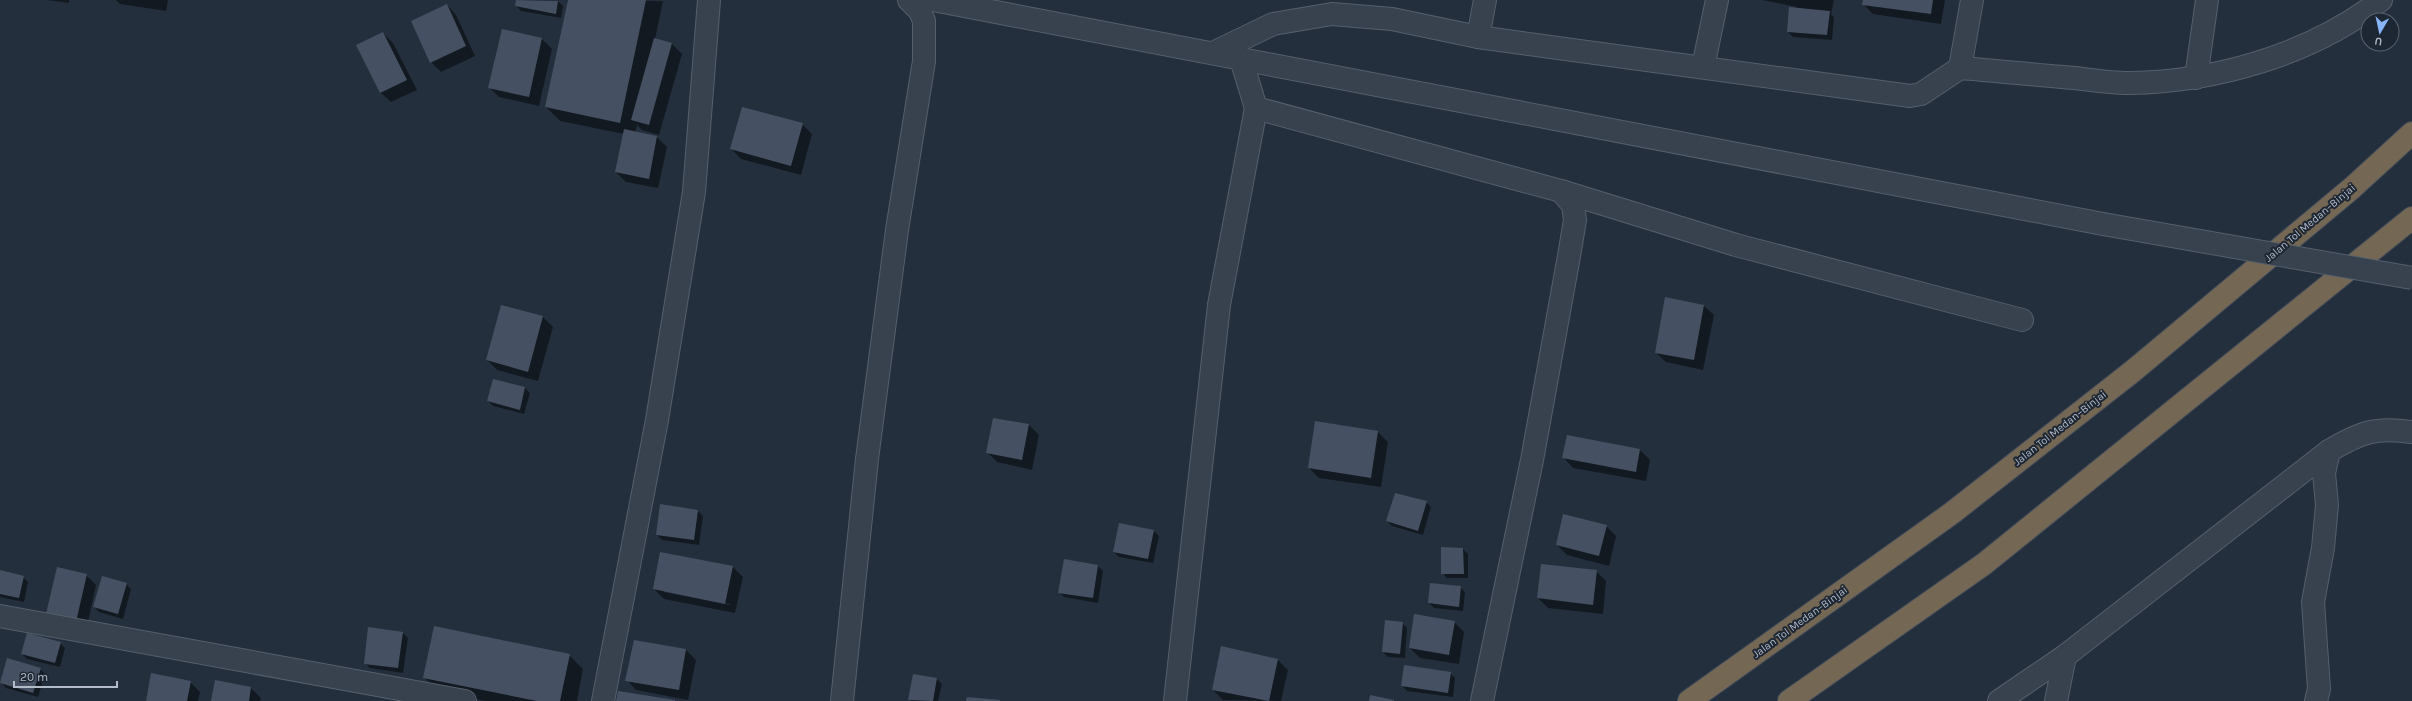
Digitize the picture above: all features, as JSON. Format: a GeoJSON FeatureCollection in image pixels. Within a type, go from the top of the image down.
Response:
{"type":"FeatureCollection","features":[{"type":"Feature","properties":{"kind":"highway","name":"Jalan Tol Medan–Binjai"},"geometry":{"type":"LineString","coordinates":[[1689,701],[1965,503],[2133,371],[2352,188],[2412,133]]}},
{"type":"Feature","properties":{"kind":"highway"},"geometry":{"type":"LineString","coordinates":[[1789,701],[1984,564],[2412,218]]}},
{"type":"Feature","properties":{"kind":"street"},"geometry":{"type":"LineString","coordinates":[[603,701],[658,420],[694,192],[709,0]]}},
{"type":"Feature","properties":{"kind":"street"},"geometry":{"type":"LineString","coordinates":[[842,701],[867,459],[897,230],[924,61],[924,21],[920,12],[909,0]]}},
{"type":"Feature","properties":{"kind":"street"},"geometry":{"type":"LineString","coordinates":[[933,0],[2103,224],[2412,278]]}},
{"type":"Feature","properties":{"kind":"street"},"geometry":{"type":"LineString","coordinates":[[1478,38],[1485,0]]}},
{"type":"Feature","properties":{"kind":"street"},"geometry":{"type":"LineString","coordinates":[[1703,67],[1717,0]]}},
{"type":"Feature","properties":{"kind":"street"},"geometry":{"type":"LineString","coordinates":[[1960,68],[1972,0]]}},
{"type":"Feature","properties":{"kind":"street"},"geometry":{"type":"LineString","coordinates":[[2196,78],[2207,0]]}},
{"type":"Feature","properties":{"kind":"street"},"geometry":{"type":"LineString","coordinates":[[1213,53],[1273,24],[1332,14],[1392,19],[1478,38],[1910,96],[1921,94],[1960,68],[2128,83],[2196,78],[2237,70],[2316,40],[2362,14],[2380,0]]}},
{"type":"Feature","properties":{"kind":"street"},"geometry":{"type":"LineString","coordinates":[[1175,701],[1219,305],[1256,108],[1241,59]]}},
{"type":"Feature","properties":{"kind":"street"},"geometry":{"type":"LineString","coordinates":[[1256,108],[1560,191],[1736,245],[2022,320]]}},
{"type":"Feature","properties":{"kind":"street"},"geometry":{"type":"LineString","coordinates":[[1482,701],[1532,460],[1575,220],[1573,205],[1560,191]]}},
{"type":"Feature","properties":{"kind":"street"},"geometry":{"type":"LineString","coordinates":[[1998,701],[2065,656],[2329,451],[2366,432],[2389,429],[2412,432]]}},
{"type":"Feature","properties":{"kind":"street"},"geometry":{"type":"LineString","coordinates":[[2316,701],[2320,689],[2313,602],[2323,548],[2326,505],[2324,473],[2329,451]]}},
{"type":"Feature","properties":{"kind":"street"},"geometry":{"type":"LineString","coordinates":[[0,616],[400,695],[465,701]]}},
{"type":"Feature","properties":{"kind":"street"},"geometry":{"type":"LineString","coordinates":[[2056,701],[2065,656]]}},
{"type":"Feature","properties":{"kind":"building"},"geometry":{"type":"Polygon","coordinates":[[[516,0],[558,1],[556,14],[515,6],[516,0]]]}},
{"type":"Feature","properties":{"kind":"building"},"geometry":{"type":"Polygon","coordinates":[[[568,0],[646,0],[620,123],[545,107],[568,0]]]}},
{"type":"Feature","properties":{"kind":"building"},"geometry":{"type":"Polygon","coordinates":[[[1863,0],[1933,0],[1931,14],[1862,5],[1863,0]]]}},
{"type":"Feature","properties":{"kind":"building"},"geometry":{"type":"Polygon","coordinates":[[[447,4],[466,46],[430,63],[411,21],[447,4]]]}},
{"type":"Feature","properties":{"kind":"building"},"geometry":{"type":"Polygon","coordinates":[[[1789,7],[1830,11],[1827,35],[1787,32],[1789,7]]]}},
{"type":"Feature","properties":{"kind":"building"},"geometry":{"type":"Polygon","coordinates":[[[502,29],[542,38],[529,97],[488,88],[502,29]]]}},
{"type":"Feature","properties":{"kind":"building"},"geometry":{"type":"Polygon","coordinates":[[[383,32],[407,80],[380,93],[356,45],[383,32]]]}},
{"type":"Feature","properties":{"kind":"building"},"geometry":{"type":"Polygon","coordinates":[[[654,38],[672,43],[649,125],[631,120],[654,38]]]}},
{"type":"Feature","properties":{"kind":"building"},"geometry":{"type":"Polygon","coordinates":[[[742,107],[803,123],[791,166],[730,149],[742,107]]]}},
{"type":"Feature","properties":{"kind":"building"},"geometry":{"type":"Polygon","coordinates":[[[624,129],[657,136],[649,179],[615,172],[624,129]]]}},
{"type":"Feature","properties":{"kind":"building"},"geometry":{"type":"Polygon","coordinates":[[[1665,297],[1704,305],[1694,360],[1655,353],[1665,297]]]}},
{"type":"Feature","properties":{"kind":"building"},"geometry":{"type":"Polygon","coordinates":[[[501,305],[543,316],[528,372],[486,360],[501,305]]]}},
{"type":"Feature","properties":{"kind":"building"},"geometry":{"type":"Polygon","coordinates":[[[493,379],[525,387],[520,410],[487,401],[493,379]]]}},
{"type":"Feature","properties":{"kind":"building"},"geometry":{"type":"Polygon","coordinates":[[[993,418],[1029,424],[1022,460],[986,453],[993,418]]]}},
{"type":"Feature","properties":{"kind":"building"},"geometry":{"type":"Polygon","coordinates":[[[1315,421],[1378,431],[1371,478],[1308,468],[1315,421]]]}},
{"type":"Feature","properties":{"kind":"building"},"geometry":{"type":"Polygon","coordinates":[[[1567,435],[1640,449],[1636,472],[1562,458],[1567,435]]]}},
{"type":"Feature","properties":{"kind":"building"},"geometry":{"type":"Polygon","coordinates":[[[1395,493],[1427,501],[1418,531],[1386,521],[1395,493]]]}},
{"type":"Feature","properties":{"kind":"building"},"geometry":{"type":"Polygon","coordinates":[[[660,504],[698,510],[694,540],[656,535],[660,504]]]}},
{"type":"Feature","properties":{"kind":"building"},"geometry":{"type":"Polygon","coordinates":[[[1563,514],[1607,525],[1599,556],[1556,545],[1563,514]]]}},
{"type":"Feature","properties":{"kind":"building"},"geometry":{"type":"Polygon","coordinates":[[[1119,523],[1154,530],[1148,559],[1113,552],[1119,523]]]}},
{"type":"Feature","properties":{"kind":"building"},"geometry":{"type":"Polygon","coordinates":[[[1441,547],[1463,548],[1464,574],[1441,574],[1441,547]]]}},
{"type":"Feature","properties":{"kind":"building"},"geometry":{"type":"Polygon","coordinates":[[[660,552],[733,566],[725,604],[653,589],[660,552]]]}},
{"type":"Feature","properties":{"kind":"building"},"geometry":{"type":"Polygon","coordinates":[[[1064,559],[1098,565],[1093,598],[1058,593],[1064,559]]]}},
{"type":"Feature","properties":{"kind":"building"},"geometry":{"type":"Polygon","coordinates":[[[1541,564],[1597,570],[1593,605],[1537,598],[1541,564]]]}},
{"type":"Feature","properties":{"kind":"building"},"geometry":{"type":"Polygon","coordinates":[[[57,567],[87,574],[76,622],[46,614],[57,567]]]}},
{"type":"Feature","properties":{"kind":"building"},"geometry":{"type":"Polygon","coordinates":[[[0,570],[24,576],[19,598],[0,594],[0,570]]]}},
{"type":"Feature","properties":{"kind":"building"},"geometry":{"type":"Polygon","coordinates":[[[102,576],[127,583],[118,614],[93,607],[102,576]]]}},
{"type":"Feature","properties":{"kind":"building"},"geometry":{"type":"Polygon","coordinates":[[[1430,583],[1461,586],[1459,607],[1428,603],[1430,583]]]}},
{"type":"Feature","properties":{"kind":"building"},"geometry":{"type":"Polygon","coordinates":[[[1414,614],[1455,621],[1449,655],[1409,648],[1414,614]]]}},
{"type":"Feature","properties":{"kind":"building"},"geometry":{"type":"Polygon","coordinates":[[[1385,620],[1403,622],[1400,654],[1382,652],[1385,620]]]}},
{"type":"Feature","properties":{"kind":"building"},"geometry":{"type":"Polygon","coordinates":[[[434,626],[570,654],[560,701],[537,701],[423,678],[434,626]]]}},
{"type":"Feature","properties":{"kind":"building"},"geometry":{"type":"Polygon","coordinates":[[[368,627],[403,632],[398,668],[364,664],[368,627]]]}},
{"type":"Feature","properties":{"kind":"building"},"geometry":{"type":"Polygon","coordinates":[[[27,633],[61,642],[55,663],[21,654],[27,633]]]}},
{"type":"Feature","properties":{"kind":"building"},"geometry":{"type":"Polygon","coordinates":[[[634,640],[686,649],[679,690],[625,681],[634,640]]]}},
{"type":"Feature","properties":{"kind":"building"},"geometry":{"type":"Polygon","coordinates":[[[1221,646],[1278,659],[1269,701],[1212,690],[1221,646]]]}},
{"type":"Feature","properties":{"kind":"building"},"geometry":{"type":"Polygon","coordinates":[[[7,658],[41,668],[33,693],[0,683],[7,658]]]}},
{"type":"Feature","properties":{"kind":"building"},"geometry":{"type":"Polygon","coordinates":[[[1404,665],[1451,672],[1448,693],[1401,686],[1404,665]]]}},
{"type":"Feature","properties":{"kind":"building"},"geometry":{"type":"Polygon","coordinates":[[[151,673],[191,681],[187,701],[146,701],[151,673]]]}},
{"type":"Feature","properties":{"kind":"building"},"geometry":{"type":"Polygon","coordinates":[[[913,674],[937,678],[933,701],[908,700],[913,674]]]}},
{"type":"Feature","properties":{"kind":"building"},"geometry":{"type":"Polygon","coordinates":[[[215,680],[251,687],[249,701],[211,701],[215,680]]]}},
{"type":"Feature","properties":{"kind":"building"},"geometry":{"type":"Polygon","coordinates":[[[618,691],[675,700],[675,701],[616,701],[618,691]]]}},
{"type":"Feature","properties":{"kind":"building"},"geometry":{"type":"Polygon","coordinates":[[[1370,695],[1394,700],[1394,701],[1369,701],[1370,695]]]}},
{"type":"Feature","properties":{"kind":"building"},"geometry":{"type":"Polygon","coordinates":[[[967,697],[1000,700],[1000,701],[966,701],[967,697]]]}}]}
